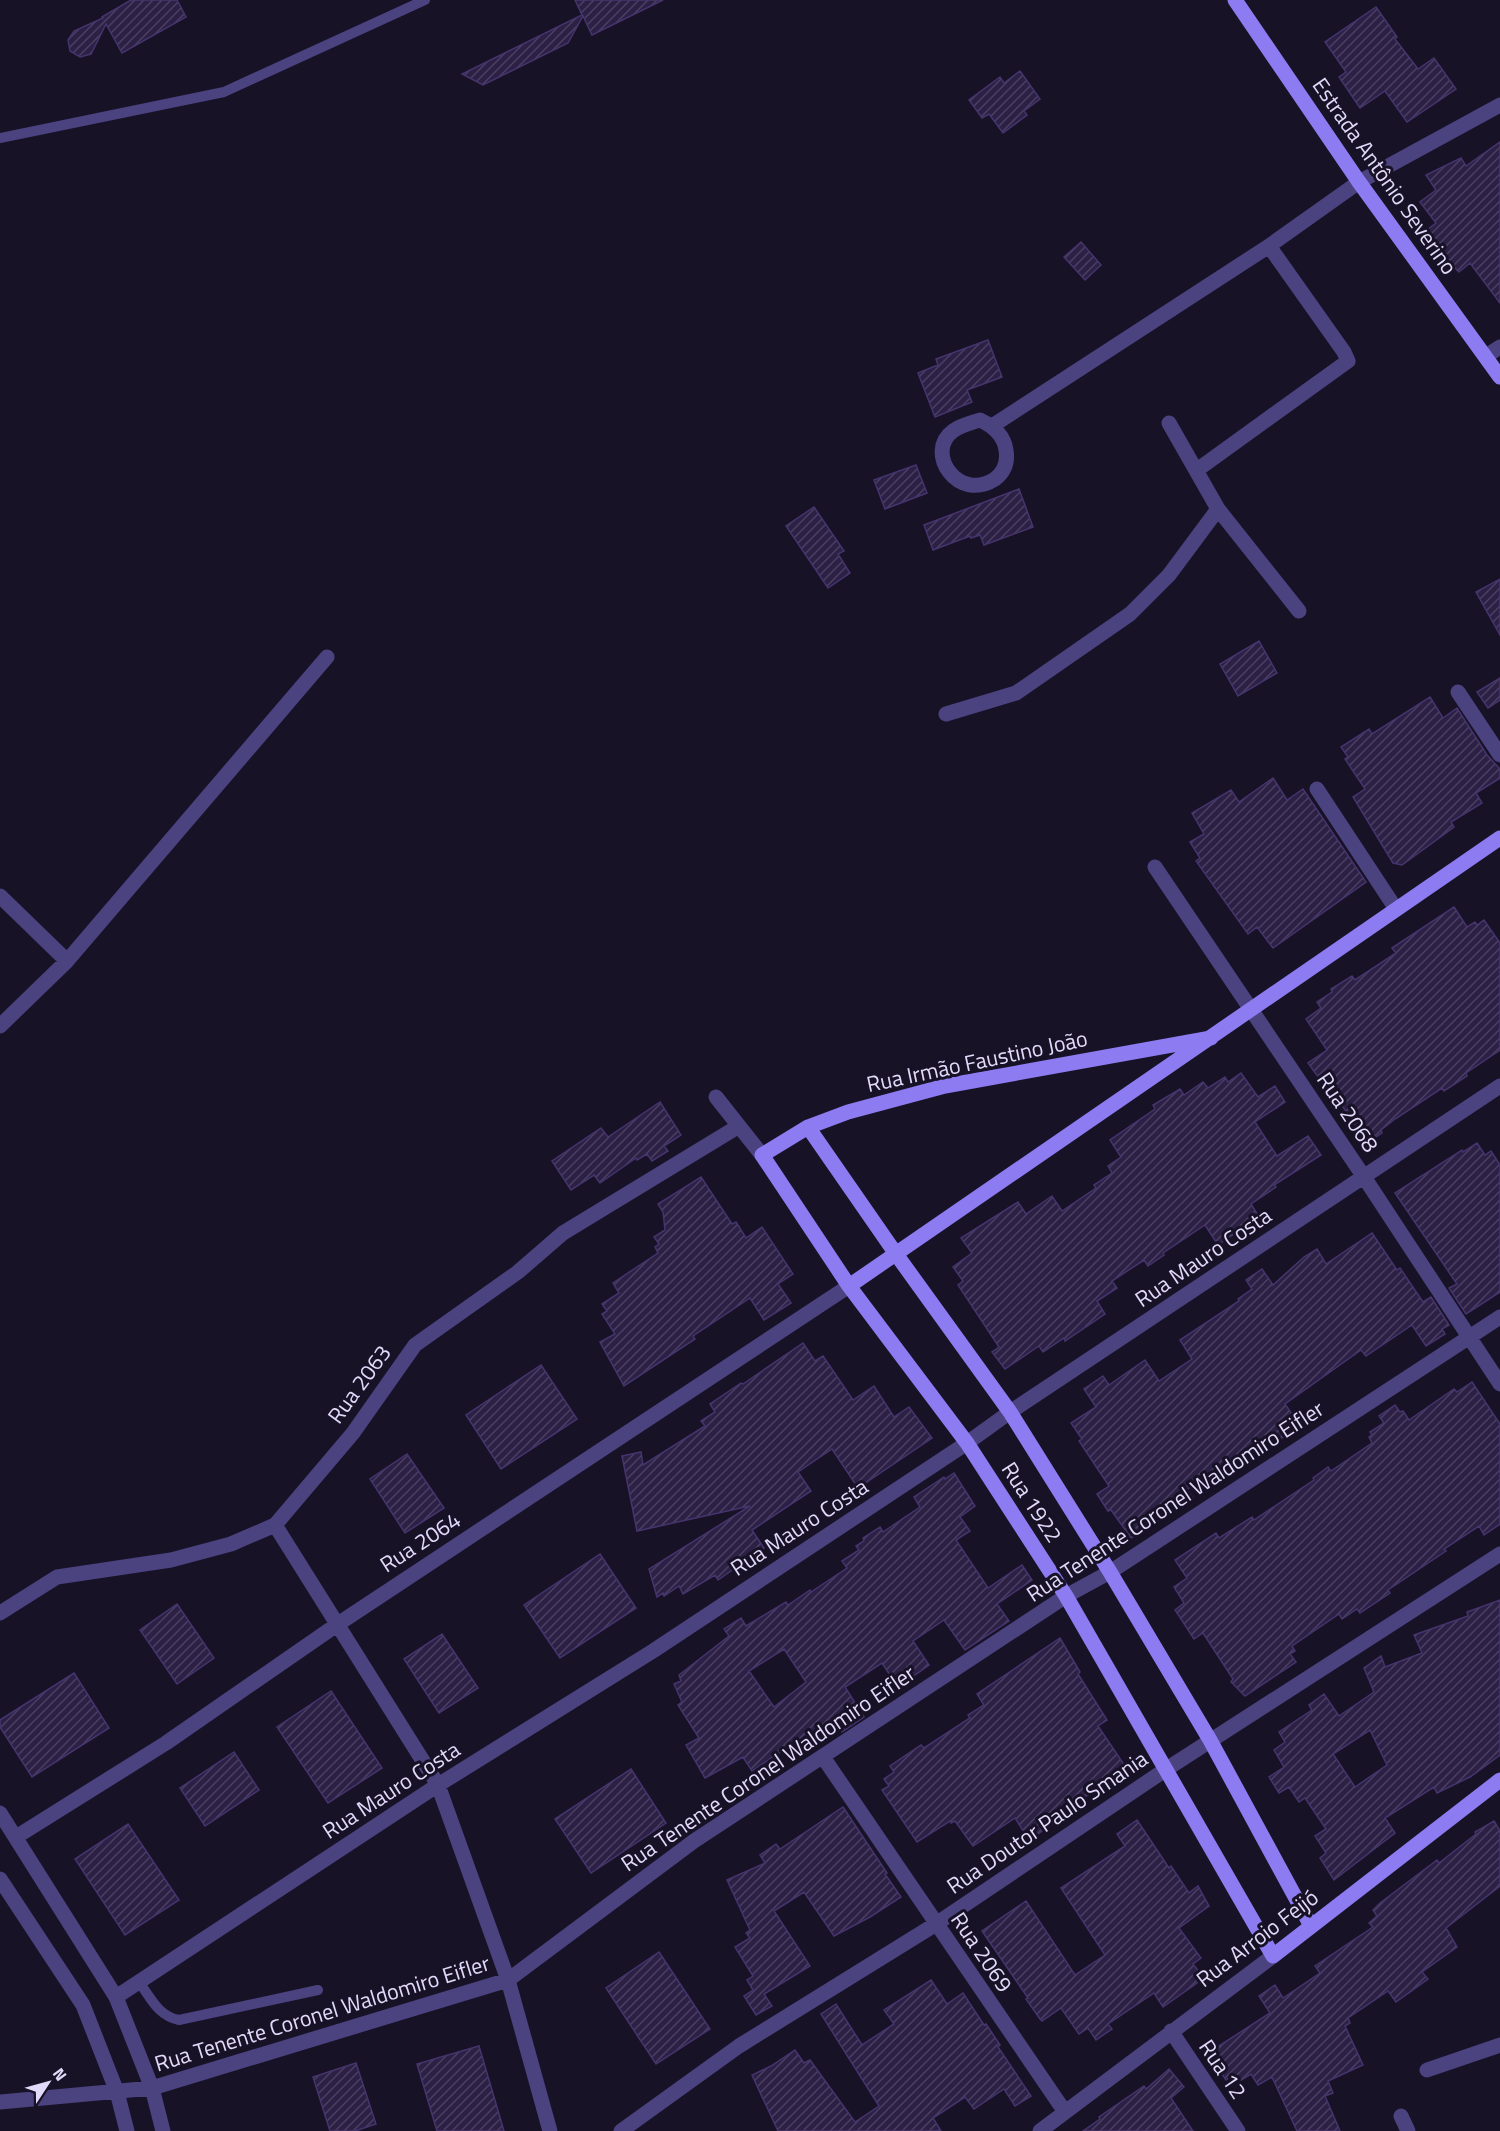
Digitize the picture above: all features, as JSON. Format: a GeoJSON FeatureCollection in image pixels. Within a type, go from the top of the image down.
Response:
{"type":"FeatureCollection","features":[{"type":"Feature","properties":{"kind":"street","name":"Estrada Antônio Severino"},"geometry":{"type":"LineString","coordinates":[[1235,0],[1359,182],[1500,376]]}},
{"type":"Feature","properties":{"kind":"street"},"geometry":{"type":"LineString","coordinates":[[992,426],[1269,246],[1359,182],[1500,105]]}},
{"type":"Feature","properties":{"kind":"street"},"geometry":{"type":"LineString","coordinates":[[1197,470],[1348,361],[1269,246]]}},
{"type":"Feature","properties":{"kind":"street"},"geometry":{"type":"LineString","coordinates":[[1486,356],[1500,347]]}},
{"type":"Feature","properties":{"kind":"street"},"geometry":{"type":"LineString","coordinates":[[980,420],[992,426],[1002,438],[1006,449],[1006,465],[999,476],[986,484],[973,486],[961,483],[952,475],[943,460],[943,446],[952,432],[966,424],[980,420]]}},
{"type":"Feature","properties":{"kind":"street"},"geometry":{"type":"LineString","coordinates":[[1169,423],[1218,509],[1299,611]]}},
{"type":"Feature","properties":{"kind":"street"},"geometry":{"type":"LineString","coordinates":[[946,714],[1016,693],[1130,615],[1169,575],[1218,509]]}},
{"type":"Feature","properties":{"kind":"street"},"geometry":{"type":"LineString","coordinates":[[0,1026],[67,961],[327,657]]}},
{"type":"Feature","properties":{"kind":"street"},"geometry":{"type":"LineString","coordinates":[[1458,692],[1500,756]]}},
{"type":"Feature","properties":{"kind":"street"},"geometry":{"type":"LineString","coordinates":[[1317,789],[1396,909]]}},
{"type":"Feature","properties":{"kind":"street","name":"Rua Irmão Faustino João"},"geometry":{"type":"LineString","coordinates":[[849,1286],[1500,838]]}},
{"type":"Feature","properties":{"kind":"street","name":"Rua 2068"},"geometry":{"type":"LineString","coordinates":[[1155,867],[1364,1176],[1500,1384]]}},
{"type":"Feature","properties":{"kind":"street"},"geometry":{"type":"LineString","coordinates":[[0,897],[67,961]]}},
{"type":"Feature","properties":{"kind":"street","name":"Rua Irmão Faustino João"},"geometry":{"type":"LineString","coordinates":[[762,1155],[808,1127],[848,1112],[945,1086],[1211,1038]]}},
{"type":"Feature","properties":{"kind":"street","name":"Rua Mauro Costa"},"geometry":{"type":"LineString","coordinates":[[117,1997],[438,1785],[653,1651],[1500,1086]]}},
{"type":"Feature","properties":{"kind":"street","name":"Rua 1922"},"geometry":{"type":"LineString","coordinates":[[716,1097],[762,1155],[849,1286],[967,1443],[1066,1596],[1272,1956]]}},
{"type":"Feature","properties":{"kind":"street","name":"Rua 2063"},"geometry":{"type":"LineString","coordinates":[[0,1613],[57,1576],[171,1560],[231,1544],[275,1525],[353,1433],[415,1345],[518,1272],[563,1233],[739,1126]]}},
{"type":"Feature","properties":{"kind":"street","name":"Rua 1922"},"geometry":{"type":"LineString","coordinates":[[808,1127],[1010,1412],[1110,1572],[1210,1740],[1311,1926]]}},
{"type":"Feature","properties":{"kind":"street","name":"Rua 2064"},"geometry":{"type":"LineString","coordinates":[[16,1838],[194,1725],[338,1624],[849,1286]]}},
{"type":"Feature","properties":{"kind":"street","name":"Rua Tenente Coronel Waldomiro Eifler"},"geometry":{"type":"LineString","coordinates":[[0,2102],[153,2088],[508,1980],[694,1841],[1066,1596],[1110,1572],[1500,1317]]}},
{"type":"Feature","properties":{"kind":"street"},"geometry":{"type":"LineString","coordinates":[[275,1525],[438,1785],[508,1980],[550,2131]]}},
{"type":"Feature","properties":{"kind":"street","name":"Rua Doutor Paulo Smania"},"geometry":{"type":"LineString","coordinates":[[621,2131],[739,2046],[936,1924],[1210,1740],[1500,1554]]}},
{"type":"Feature","properties":{"kind":"street","name":"Rua 2069"},"geometry":{"type":"LineString","coordinates":[[823,1757],[1065,2112]]}},
{"type":"Feature","properties":{"kind":"street","name":"Rua Arroio Feijó"},"geometry":{"type":"LineString","coordinates":[[1040,2131],[1500,1780]]}},
{"type":"Feature","properties":{"kind":"street"},"geometry":{"type":"LineString","coordinates":[[0,1814],[117,1997],[153,2088],[162,2131]]}},
{"type":"Feature","properties":{"kind":"street"},"geometry":{"type":"LineString","coordinates":[[0,1879],[82,2006],[117,2092],[127,2131]]}},
{"type":"Feature","properties":{"kind":"street","name":"Rua 12"},"geometry":{"type":"LineString","coordinates":[[1171,2031],[1238,2131]]}},
{"type":"Feature","properties":{"kind":"street"},"geometry":{"type":"LineString","coordinates":[[1427,2070],[1500,2045]]}},
{"type":"Feature","properties":{"kind":"street"},"geometry":{"type":"LineString","coordinates":[[1401,2116],[1407,2131]]}},
{"type":"Feature","properties":{"kind":"lane"},"geometry":{"type":"LineString","coordinates":[[0,138],[224,92],[425,0]]}},
{"type":"Feature","properties":{"kind":"lane"},"geometry":{"type":"LineString","coordinates":[[139,1982],[161,2013],[168,2018],[179,2020],[318,1990]]}},
{"type":"Feature","properties":{"kind":"building"},"geometry":{"type":"Polygon","coordinates":[[[131,0],[177,0],[186,17],[122,53],[106,24],[91,54],[80,57],[70,51],[68,40],[74,31],[103,18],[131,0]]]}},
{"type":"Feature","properties":{"kind":"building"},"geometry":{"type":"Polygon","coordinates":[[[575,0],[663,0],[592,35],[583,16],[568,43],[483,85],[462,74],[582,15],[575,0]]]}},
{"type":"Feature","properties":{"kind":"building"},"geometry":{"type":"Polygon","coordinates":[[[1376,7],[1397,37],[1395,39],[1418,69],[1434,58],[1456,89],[1407,122],[1385,91],[1360,108],[1339,77],[1346,72],[1325,42],[1376,7]]]}},
{"type":"Feature","properties":{"kind":"building"},"geometry":{"type":"Polygon","coordinates":[[[1020,71],[1040,99],[1024,111],[1027,115],[1003,133],[989,114],[982,118],[969,100],[1000,77],[1004,83],[1020,71]]]}},
{"type":"Feature","properties":{"kind":"building"},"geometry":{"type":"Polygon","coordinates":[[[1500,142],[1500,303],[1470,263],[1459,272],[1454,267],[1427,230],[1436,223],[1420,202],[1436,190],[1426,175],[1461,158],[1466,166],[1500,142]]]}},
{"type":"Feature","properties":{"kind":"building"},"geometry":{"type":"Polygon","coordinates":[[[1081,242],[1101,265],[1085,280],[1064,257],[1081,242]]]}},
{"type":"Feature","properties":{"kind":"building"},"geometry":{"type":"Polygon","coordinates":[[[988,340],[1002,377],[967,390],[972,402],[935,417],[918,373],[938,365],[936,359],[988,340]]]}},
{"type":"Feature","properties":{"kind":"building"},"geometry":{"type":"Polygon","coordinates":[[[916,465],[927,493],[885,509],[874,480],[916,465]]]}},
{"type":"Feature","properties":{"kind":"building"},"geometry":{"type":"Polygon","coordinates":[[[1019,489],[1033,527],[984,545],[980,535],[971,538],[970,536],[933,550],[924,525],[1019,489]]]}},
{"type":"Feature","properties":{"kind":"building"},"geometry":{"type":"Polygon","coordinates":[[[814,507],[844,551],[838,554],[850,573],[828,588],[786,526],[814,507]]]}},
{"type":"Feature","properties":{"kind":"building"},"geometry":{"type":"Polygon","coordinates":[[[1500,579],[1500,635],[1476,592],[1500,579]]]}},
{"type":"Feature","properties":{"kind":"building"},"geometry":{"type":"Polygon","coordinates":[[[1259,641],[1277,673],[1238,696],[1220,664],[1259,641]]]}},
{"type":"Feature","properties":{"kind":"building"},"geometry":{"type":"Polygon","coordinates":[[[1500,678],[1500,700],[1488,708],[1477,692],[1500,678]]]}},
{"type":"Feature","properties":{"kind":"building"},"geometry":{"type":"Polygon","coordinates":[[[1430,697],[1443,718],[1457,708],[1487,755],[1500,769],[1500,778],[1476,793],[1482,803],[1451,822],[1454,827],[1402,865],[1393,863],[1353,797],[1365,789],[1345,759],[1348,757],[1341,747],[1369,729],[1372,734],[1430,697]]]}},
{"type":"Feature","properties":{"kind":"building"},"geometry":{"type":"Polygon","coordinates":[[[1273,778],[1287,800],[1303,789],[1366,882],[1273,948],[1257,927],[1248,934],[1196,861],[1200,858],[1190,842],[1204,834],[1192,813],[1231,790],[1239,802],[1273,778]]]}},
{"type":"Feature","properties":{"kind":"building"},"geometry":{"type":"Polygon","coordinates":[[[1454,907],[1467,927],[1475,922],[1477,925],[1484,920],[1500,943],[1500,1050],[1466,1073],[1467,1076],[1444,1091],[1442,1088],[1395,1119],[1381,1130],[1382,1133],[1367,1143],[1327,1083],[1324,1085],[1308,1063],[1327,1050],[1306,1019],[1321,1008],[1317,1002],[1332,992],[1331,989],[1352,976],[1355,980],[1396,953],[1392,948],[1454,907]]]}},
{"type":"Feature","properties":{"kind":"building"},"geometry":{"type":"Polygon","coordinates":[[[1241,1073],[1258,1097],[1275,1086],[1285,1102],[1255,1122],[1277,1156],[1308,1136],[1321,1155],[1274,1185],[1276,1187],[1251,1204],[1259,1217],[1218,1245],[1205,1225],[1148,1266],[1144,1260],[1112,1281],[1117,1288],[1097,1301],[1105,1314],[1065,1341],[1064,1338],[1043,1352],[1039,1346],[1005,1369],[992,1352],[999,1347],[958,1285],[963,1281],[953,1267],[972,1253],[961,1238],[1018,1202],[1026,1214],[1052,1196],[1062,1211],[1096,1188],[1094,1185],[1112,1173],[1108,1166],[1121,1157],[1110,1140],[1155,1109],[1153,1105],[1180,1089],[1184,1095],[1203,1082],[1208,1088],[1225,1077],[1228,1082],[1241,1073]]]}},
{"type":"Feature","properties":{"kind":"building"},"geometry":{"type":"Polygon","coordinates":[[[660,1102],[681,1135],[664,1146],[668,1151],[652,1161],[647,1154],[637,1160],[636,1158],[600,1183],[594,1175],[571,1190],[552,1161],[601,1128],[608,1137],[660,1102]]]}},
{"type":"Feature","properties":{"kind":"building"},"geometry":{"type":"Polygon","coordinates":[[[1477,1143],[1485,1155],[1491,1151],[1500,1165],[1500,1292],[1466,1314],[1449,1288],[1457,1284],[1395,1193],[1462,1150],[1463,1152],[1477,1143]]]}},
{"type":"Feature","properties":{"kind":"building"},"geometry":{"type":"Polygon","coordinates":[[[701,1177],[732,1224],[736,1222],[746,1238],[762,1227],[793,1274],[778,1284],[791,1303],[764,1320],[750,1298],[693,1336],[695,1339],[624,1386],[600,1342],[615,1334],[602,1314],[607,1311],[602,1304],[619,1293],[613,1283],[658,1253],[655,1247],[659,1244],[654,1237],[665,1230],[663,1212],[658,1204],[701,1177]]]}},
{"type":"Feature","properties":{"kind":"building"},"geometry":{"type":"Polygon","coordinates":[[[1372,1233],[1397,1270],[1400,1268],[1423,1302],[1431,1297],[1449,1325],[1442,1329],[1445,1334],[1426,1346],[1412,1325],[1366,1356],[1361,1350],[1285,1404],[1300,1426],[1254,1457],[1251,1453],[1187,1489],[1193,1498],[1131,1538],[1097,1494],[1109,1486],[1079,1441],[1082,1439],[1071,1423],[1096,1407],[1084,1389],[1103,1376],[1109,1385],[1145,1360],[1159,1381],[1192,1359],[1180,1340],[1239,1301],[1238,1299],[1252,1289],[1246,1280],[1262,1269],[1273,1285],[1304,1257],[1317,1249],[1326,1264],[1372,1233]]]}},
{"type":"Feature","properties":{"kind":"building"},"geometry":{"type":"Polygon","coordinates":[[[803,1343],[815,1361],[823,1356],[853,1400],[874,1386],[894,1417],[909,1407],[932,1438],[858,1488],[832,1449],[798,1472],[811,1491],[752,1530],[764,1548],[718,1580],[715,1575],[683,1594],[679,1586],[664,1596],[663,1593],[657,1597],[649,1569],[750,1506],[637,1531],[622,1456],[641,1452],[643,1465],[705,1426],[701,1421],[715,1412],[710,1404],[803,1343]]]}},
{"type":"Feature","properties":{"kind":"building"},"geometry":{"type":"Polygon","coordinates":[[[541,1365],[577,1419],[501,1469],[466,1415],[541,1365]]]}},
{"type":"Feature","properties":{"kind":"building"},"geometry":{"type":"Polygon","coordinates":[[[1472,1382],[1500,1424],[1500,1524],[1484,1535],[1479,1526],[1444,1549],[1446,1551],[1388,1590],[1390,1593],[1360,1613],[1357,1609],[1342,1619],[1339,1614],[1292,1646],[1295,1651],[1290,1654],[1296,1662],[1245,1696],[1231,1682],[1233,1679],[1203,1633],[1194,1639],[1175,1610],[1184,1603],[1174,1587],[1187,1578],[1175,1560],[1216,1533],[1219,1538],[1252,1517],[1254,1520],[1314,1480],[1313,1478],[1328,1467],[1331,1471],[1372,1443],[1369,1437],[1372,1435],[1370,1432],[1384,1423],[1379,1416],[1395,1405],[1409,1420],[1454,1389],[1457,1392],[1472,1382]]]}},
{"type":"Feature","properties":{"kind":"building"},"geometry":{"type":"Polygon","coordinates":[[[407,1454],[444,1508],[405,1533],[370,1479],[407,1454]]]}},
{"type":"Feature","properties":{"kind":"building"},"geometry":{"type":"Polygon","coordinates":[[[954,1473],[975,1506],[960,1517],[970,1531],[956,1540],[988,1588],[1022,1565],[1032,1580],[997,1604],[1009,1621],[965,1650],[944,1620],[913,1641],[929,1665],[898,1687],[882,1663],[845,1687],[864,1717],[842,1732],[835,1722],[793,1749],[791,1745],[752,1771],[743,1757],[705,1778],[686,1745],[699,1738],[678,1705],[682,1702],[674,1684],[681,1681],[679,1675],[729,1636],[724,1629],[741,1618],[746,1626],[786,1602],[788,1605],[810,1590],[811,1592],[847,1568],[842,1561],[859,1550],[856,1546],[864,1541],[863,1538],[880,1527],[883,1532],[920,1507],[914,1497],[944,1477],[945,1479],[954,1473]],[[784,1649],[749,1671],[774,1707],[806,1682],[784,1649]]]}},
{"type":"Feature","properties":{"kind":"building"},"geometry":{"type":"Polygon","coordinates":[[[600,1554],[636,1608],[560,1658],[524,1605],[600,1554]]]}},
{"type":"Feature","properties":{"kind":"building"},"geometry":{"type":"Polygon","coordinates":[[[1500,1600],[1500,1755],[1470,1777],[1437,1793],[1434,1787],[1385,1818],[1395,1833],[1334,1880],[1320,1858],[1326,1853],[1315,1836],[1326,1829],[1305,1798],[1299,1802],[1289,1787],[1279,1793],[1269,1777],[1284,1767],[1274,1750],[1285,1742],[1279,1732],[1312,1710],[1309,1705],[1324,1694],[1339,1716],[1374,1692],[1364,1668],[1381,1656],[1385,1667],[1422,1653],[1414,1635],[1468,1616],[1467,1612],[1500,1600]],[[1370,1730],[1333,1754],[1355,1787],[1387,1765],[1370,1730]]]}},
{"type":"Feature","properties":{"kind":"building"},"geometry":{"type":"Polygon","coordinates":[[[177,1604],[214,1658],[177,1684],[140,1630],[177,1604]]]}},
{"type":"Feature","properties":{"kind":"building"},"geometry":{"type":"Polygon","coordinates":[[[442,1634],[478,1688],[439,1713],[404,1659],[442,1634]]]}},
{"type":"Feature","properties":{"kind":"building"},"geometry":{"type":"Polygon","coordinates":[[[1060,1638],[1080,1672],[1078,1674],[1107,1720],[1098,1726],[1129,1772],[1114,1783],[1112,1779],[1080,1800],[1081,1802],[1075,1809],[1029,1840],[1015,1818],[973,1846],[955,1821],[951,1823],[950,1821],[917,1842],[882,1790],[889,1786],[884,1779],[894,1772],[890,1766],[921,1745],[924,1748],[970,1718],[968,1715],[984,1705],[977,1694],[1060,1638]]]}},
{"type":"Feature","properties":{"kind":"building"},"geometry":{"type":"Polygon","coordinates":[[[74,1673],[109,1728],[32,1777],[0,1727],[0,1720],[74,1673]]]}},
{"type":"Feature","properties":{"kind":"building"},"geometry":{"type":"Polygon","coordinates":[[[331,1691],[382,1768],[328,1803],[277,1727],[331,1691]]]}},
{"type":"Feature","properties":{"kind":"building"},"geometry":{"type":"Polygon","coordinates":[[[234,1752],[259,1790],[205,1826],[180,1788],[234,1752]]]}},
{"type":"Feature","properties":{"kind":"building"},"geometry":{"type":"Polygon","coordinates":[[[631,1769],[666,1823],[591,1873],[555,1819],[631,1769]]]}},
{"type":"Feature","properties":{"kind":"building"},"geometry":{"type":"Polygon","coordinates":[[[843,1807],[901,1897],[834,1936],[804,1892],[774,1911],[810,1966],[764,1994],[772,2006],[756,2015],[744,1996],[753,1990],[747,1980],[753,1976],[735,1947],[750,1938],[746,1933],[750,1930],[727,1880],[765,1863],[760,1855],[776,1844],[780,1849],[843,1807]]]}},
{"type":"Feature","properties":{"kind":"building"},"geometry":{"type":"Polygon","coordinates":[[[1137,1820],[1189,1893],[1198,1886],[1209,1906],[1179,1928],[1201,1958],[1193,1964],[1204,1978],[1163,2007],[1154,1993],[1108,2024],[1112,2029],[1096,2040],[1088,2028],[1079,2034],[1061,2008],[1042,2021],[982,1931],[1026,1901],[1075,1975],[1105,1955],[1061,1888],[1125,1846],[1117,1834],[1137,1820]]]}},
{"type":"Feature","properties":{"kind":"building"},"geometry":{"type":"Polygon","coordinates":[[[1494,1821],[1500,1831],[1500,1886],[1446,1928],[1457,1947],[1422,1972],[1428,1979],[1396,2002],[1388,1991],[1348,2018],[1350,2023],[1345,2026],[1363,2065],[1328,2081],[1333,2093],[1325,2096],[1340,2131],[1297,2131],[1272,2077],[1258,2085],[1251,2074],[1238,2082],[1233,2075],[1226,2080],[1208,2053],[1270,2013],[1259,1996],[1275,1985],[1283,1998],[1320,1973],[1315,1966],[1373,1927],[1369,1923],[1377,1916],[1373,1910],[1380,1903],[1437,1860],[1439,1863],[1476,1834],[1475,1832],[1494,1821]]]}},
{"type":"Feature","properties":{"kind":"building"},"geometry":{"type":"Polygon","coordinates":[[[128,1824],[179,1900],[125,1935],[75,1859],[128,1824]]]}},
{"type":"Feature","properties":{"kind":"building"},"geometry":{"type":"Polygon","coordinates":[[[659,1952],[710,2029],[656,2064],[606,1988],[659,1952]]]}},
{"type":"Feature","properties":{"kind":"building"},"geometry":{"type":"Polygon","coordinates":[[[931,1980],[947,2004],[963,1993],[1000,2045],[998,2047],[1031,2096],[1015,2106],[1004,2089],[974,2109],[965,2097],[933,2118],[941,2131],[778,2131],[752,2075],[795,2050],[804,2063],[810,2060],[855,2122],[879,2106],[821,2014],[836,2004],[862,2045],[894,2024],[884,2010],[931,1980]]]}},
{"type":"Feature","properties":{"kind":"building"},"geometry":{"type":"Polygon","coordinates":[[[479,2046],[504,2131],[437,2131],[417,2064],[479,2046]]]}},
{"type":"Feature","properties":{"kind":"building"},"geometry":{"type":"Polygon","coordinates":[[[356,2063],[376,2124],[355,2131],[330,2131],[313,2077],[356,2063]]]}},
{"type":"Feature","properties":{"kind":"building"},"geometry":{"type":"Polygon","coordinates":[[[1169,2069],[1184,2087],[1171,2098],[1193,2131],[1083,2131],[1144,2086],[1146,2089],[1169,2069]]]}}]}
